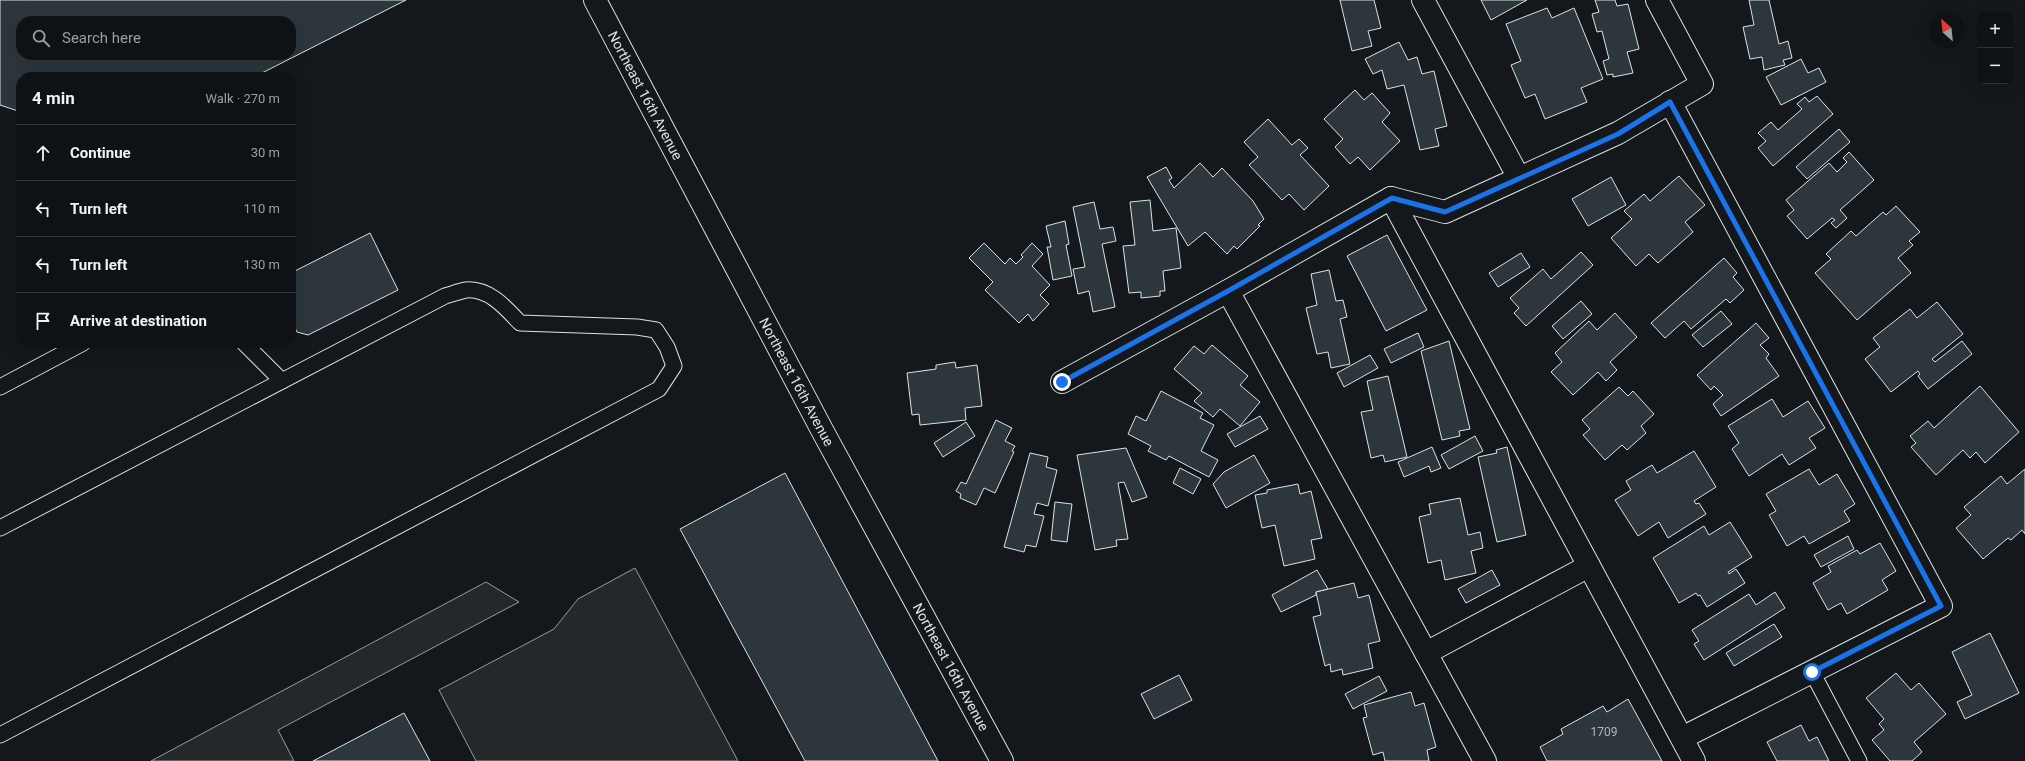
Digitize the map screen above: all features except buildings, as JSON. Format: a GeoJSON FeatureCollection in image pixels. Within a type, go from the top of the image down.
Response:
{"type":"FeatureCollection","features":[{"type":"Feature","properties":{"kind":"street","name":"Northeast 16th Avenue"},"geometry":{"type":"LineString","coordinates":[[595,0],[822,430],[1002,761]]}},
{"type":"Feature","properties":{"kind":"street"},"geometry":{"type":"LineString","coordinates":[[1423,0],[1519,178]]}},
{"type":"Feature","properties":{"kind":"street"},"geometry":{"type":"LineString","coordinates":[[1062,382],[1228,291],[1392,198],[1445,212],[1618,134],[1702,84],[1657,0]]}},
{"type":"Feature","properties":{"kind":"street"},"geometry":{"type":"LineString","coordinates":[[1670,102],[1941,606],[1682,738]]}},
{"type":"Feature","properties":{"kind":"street"},"geometry":{"type":"LineString","coordinates":[[1392,198],[1694,761]]}},
{"type":"Feature","properties":{"kind":"street"},"geometry":{"type":"LineString","coordinates":[[1228,291],[1485,761]]}},
{"type":"Feature","properties":{"kind":"street"},"geometry":{"type":"LineString","coordinates":[[1426,653],[1589,566]]}},
{"type":"Feature","properties":{"kind":"lane"},"geometry":{"type":"LineString","coordinates":[[0,528],[445,296],[467,290],[486,292],[509,311],[520,323],[637,327],[656,330],[667,348],[674,366],[659,389],[0,735]]}},
{"type":"Feature","properties":{"kind":"lane"},"geometry":{"type":"LineString","coordinates":[[0,387],[74,348]]}},
{"type":"Feature","properties":{"kind":"lane"},"geometry":{"type":"LineString","coordinates":[[249,348],[282,381]]}},
{"type":"Feature","properties":{"kind":"lane"},"geometry":{"type":"LineString","coordinates":[[1812,672],[1859,761]]}},
{"type":"Feature","properties":{"kind":"shaded area"},"geometry":{"type":"Polygon","coordinates":[[[635,568],[738,761],[476,761],[439,690],[554,629],[578,599],[635,568]]]}},
{"type":"Feature","properties":{"kind":"shaded area"},"geometry":{"type":"Polygon","coordinates":[[[486,582],[519,602],[278,730],[294,761],[151,761],[486,582]]]}},
{"type":"Feature","properties":{"kind":"route"},"geometry":{"type":"LineString","coordinates":[[1062,382],[1228,291],[1392,198],[1445,212],[1618,134],[1670,102],[1941,606],[1812,672]]}}]}
